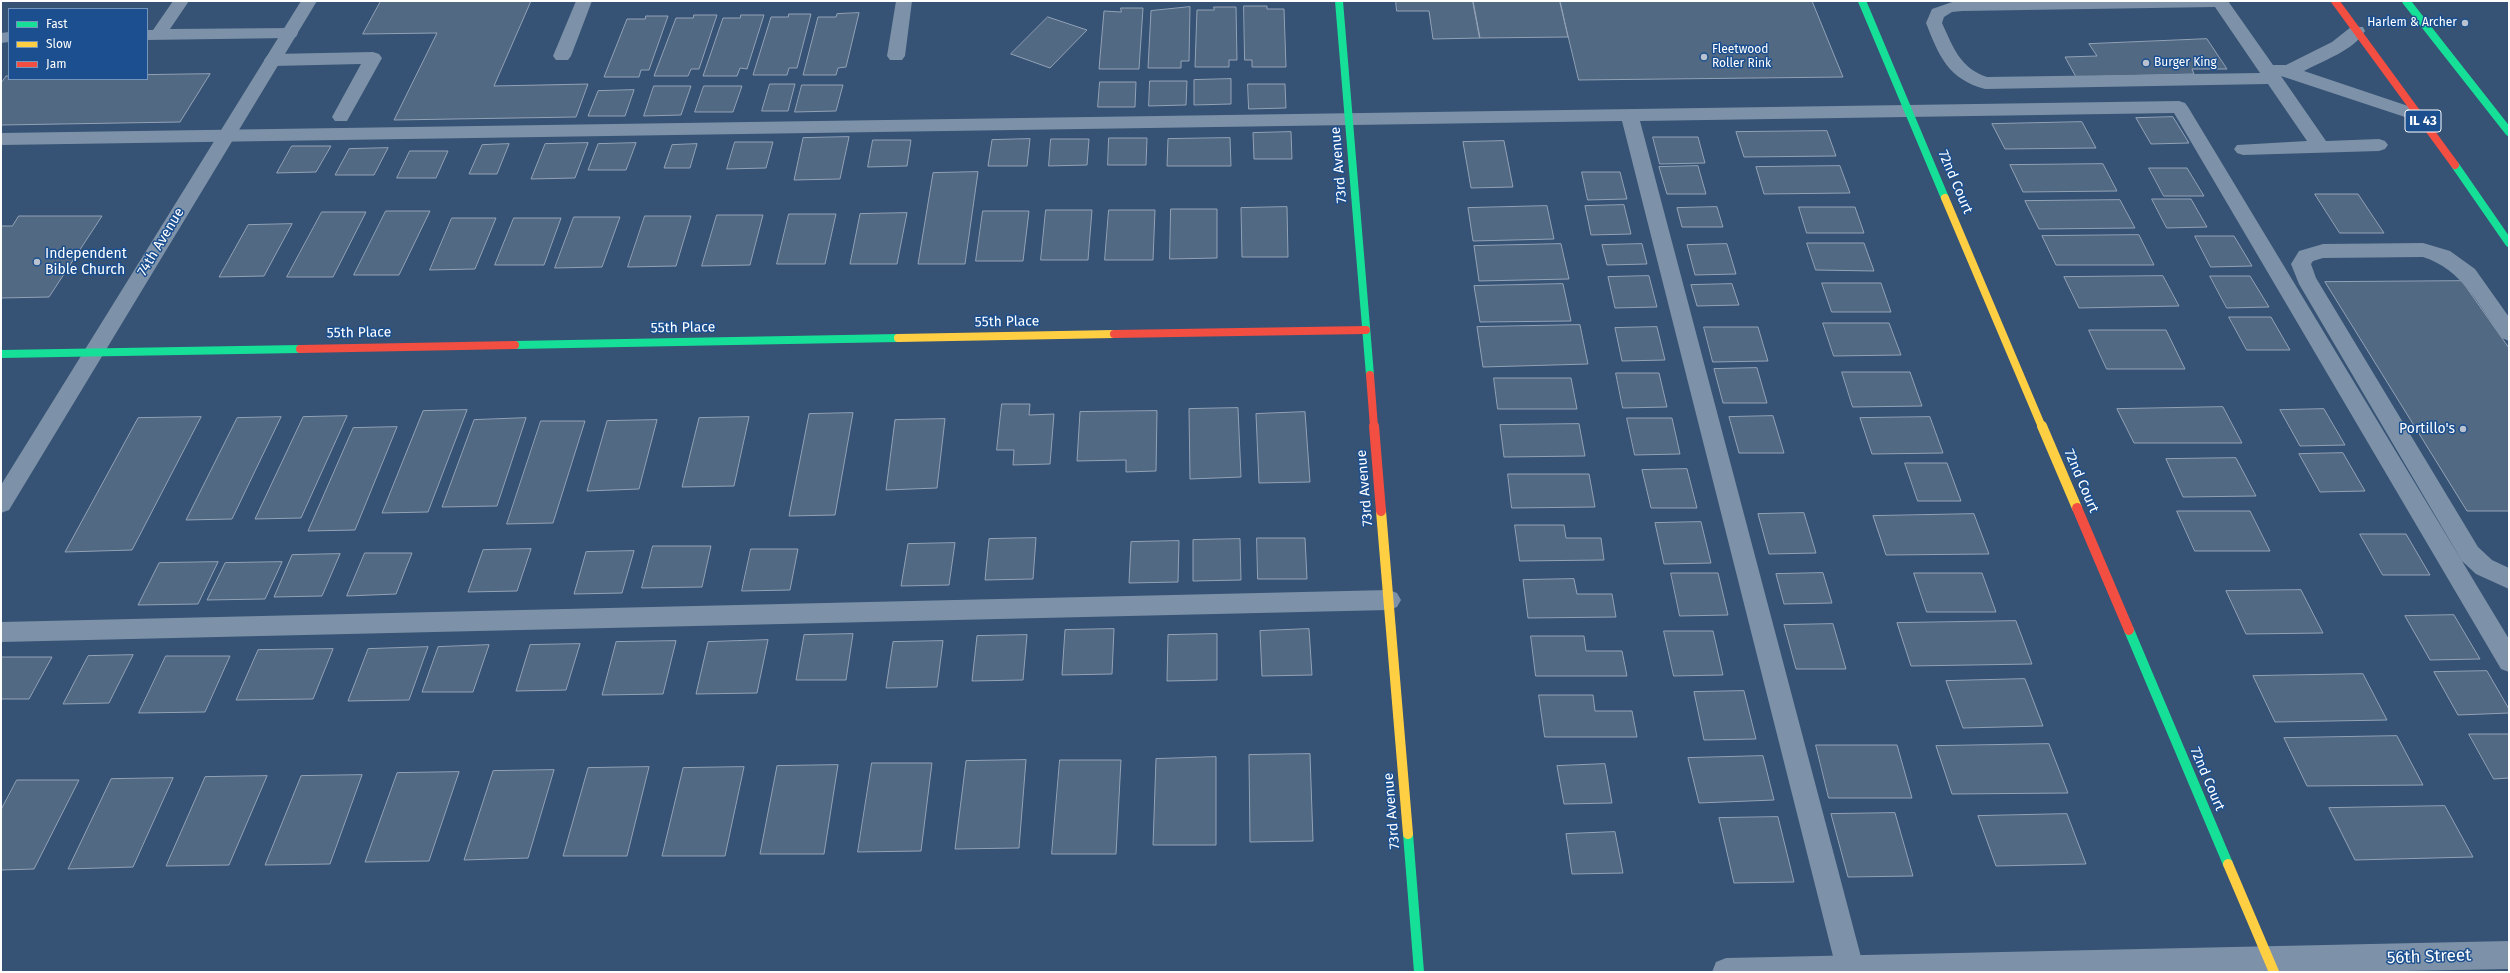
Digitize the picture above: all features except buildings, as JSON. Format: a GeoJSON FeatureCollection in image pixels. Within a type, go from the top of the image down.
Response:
{"type":"FeatureCollection","features":[{"type":"Feature","properties":{"kind":"street"},"geometry":{"type":"LineString","coordinates":[[152,35],[181,1]]}},
{"type":"Feature","properties":{"kind":"street","name":"74th Avenue"},"geometry":{"type":"LineString","coordinates":[[1,504],[309,1]]}},
{"type":"Feature","properties":{"kind":"street"},"geometry":{"type":"LineString","coordinates":[[562,56],[584,1]]}},
{"type":"Feature","properties":{"kind":"street"},"geometry":{"type":"LineString","coordinates":[[896,56],[904,1]]}},
{"type":"Feature","properties":{"kind":"street","name":"73rd Avenue"},"geometry":{"type":"LineString","coordinates":[[1339,1],[1419,972]]}},
{"type":"Feature","properties":{"kind":"street","name":"72nd Court"},"geometry":{"type":"LineString","coordinates":[[1862,1],[1910,111],[2272,967]]}},
{"type":"Feature","properties":{"kind":"street","name":"IL 43"},"geometry":{"type":"LineString","coordinates":[[2335,1],[2420,116],[2509,243]]}},
{"type":"Feature","properties":{"kind":"street"},"geometry":{"type":"LineString","coordinates":[[2406,1],[2507,126]]}},
{"type":"Feature","properties":{"kind":"street"},"geometry":{"type":"LineString","coordinates":[[2321,147],[2270,74],[2220,2],[1973,3],[1946,7],[1939,11],[1934,18],[1934,23],[1951,62],[1957,70],[1985,83],[2270,74],[2289,70],[2338,46],[2357,31]]}},
{"type":"Feature","properties":{"kind":"street"},"geometry":{"type":"LineString","coordinates":[[152,35],[290,33]]}},
{"type":"Feature","properties":{"kind":"street"},"geometry":{"type":"LineString","coordinates":[[273,60],[373,58],[341,116]]}},
{"type":"Feature","properties":{"kind":"street"},"geometry":{"type":"LineString","coordinates":[[2289,70],[2314,82],[2358,94],[2420,116]]}},
{"type":"Feature","properties":{"kind":"street"},"geometry":{"type":"LineString","coordinates":[[1,139],[2179,107],[2509,661]]}},
{"type":"Feature","properties":{"kind":"street"},"geometry":{"type":"LineString","coordinates":[[1629,115],[1850,971]]}},
{"type":"Feature","properties":{"kind":"street"},"geometry":{"type":"LineString","coordinates":[[2243,149],[2379,145]]}},
{"type":"Feature","properties":{"kind":"street"},"geometry":{"type":"LineString","coordinates":[[2509,333],[2468,274],[2443,256],[2423,250],[2323,251],[2306,256],[2301,264],[2306,279],[2466,548],[2484,567],[2509,579]]}},
{"type":"Feature","properties":{"kind":"street","name":"55th Place"},"geometry":{"type":"LineString","coordinates":[[1,354],[1366,330]]}},
{"type":"Feature","properties":{"kind":"street"},"geometry":{"type":"LineString","coordinates":[[1,632],[1389,600]]}},
{"type":"Feature","properties":{"kind":"street","name":"56th Street"},"geometry":{"type":"LineString","coordinates":[[1726,972],[2272,967],[2509,955]]}},
{"type":"Feature","properties":{"kind":"traffic: fast"},"geometry":{"type":"LineString","coordinates":[[1339,1],[1370,375]]}},
{"type":"Feature","properties":{"kind":"traffic: fast"},"geometry":{"type":"LineString","coordinates":[[1862,1],[1945,198]]}},
{"type":"Feature","properties":{"kind":"traffic: fast"},"geometry":{"type":"LineString","coordinates":[[2406,1],[2509,132]]}},
{"type":"Feature","properties":{"kind":"traffic: fast"},"geometry":{"type":"LineString","coordinates":[[2455,165],[2509,243]]}},
{"type":"Feature","properties":{"kind":"traffic: fast"},"geometry":{"type":"LineString","coordinates":[[515,345],[898,338]]}},
{"type":"Feature","properties":{"kind":"traffic: fast"},"geometry":{"type":"LineString","coordinates":[[1,354],[300,349]]}},
{"type":"Feature","properties":{"kind":"traffic: fast"},"geometry":{"type":"LineString","coordinates":[[2129,630],[2228,864]]}},
{"type":"Feature","properties":{"kind":"traffic: fast"},"geometry":{"type":"LineString","coordinates":[[1408,834],[1419,972]]}},
{"type":"Feature","properties":{"kind":"traffic: slow"},"geometry":{"type":"LineString","coordinates":[[1945,198],[2077,508]]}},
{"type":"Feature","properties":{"kind":"traffic: slow"},"geometry":{"type":"LineString","coordinates":[[898,338],[1114,334]]}},
{"type":"Feature","properties":{"kind":"traffic: slow"},"geometry":{"type":"LineString","coordinates":[[1381,511],[1408,834]]}},
{"type":"Feature","properties":{"kind":"traffic: slow"},"geometry":{"type":"LineString","coordinates":[[2228,864],[2274,972]]}},
{"type":"Feature","properties":{"kind":"traffic: jam"},"geometry":{"type":"LineString","coordinates":[[2335,1],[2455,165]]}},
{"type":"Feature","properties":{"kind":"traffic: jam"},"geometry":{"type":"LineString","coordinates":[[1114,334],[1366,330]]}},
{"type":"Feature","properties":{"kind":"traffic: jam"},"geometry":{"type":"LineString","coordinates":[[300,349],[515,345]]}},
{"type":"Feature","properties":{"kind":"traffic: jam"},"geometry":{"type":"LineString","coordinates":[[1370,375],[1381,511]]}},
{"type":"Feature","properties":{"kind":"traffic: jam"},"geometry":{"type":"LineString","coordinates":[[2077,508],[2129,630]]}},
{"type":"Feature","properties":{"kind":"place","name":"Harlem & Archer"},"geometry":{"type":"Point","coordinates":[2465,23]}},
{"type":"Feature","properties":{"kind":"place","name":"Fleetwood Roller Rink"},"geometry":{"type":"Point","coordinates":[1704,57]}},
{"type":"Feature","properties":{"kind":"place","name":"Burger King"},"geometry":{"type":"Point","coordinates":[2146,63]}},
{"type":"Feature","properties":{"kind":"place","name":"Independent Bible Church"},"geometry":{"type":"Point","coordinates":[37,262]}},
{"type":"Feature","properties":{"kind":"place","name":"Portillo's"},"geometry":{"type":"Point","coordinates":[2463,429]}}]}
